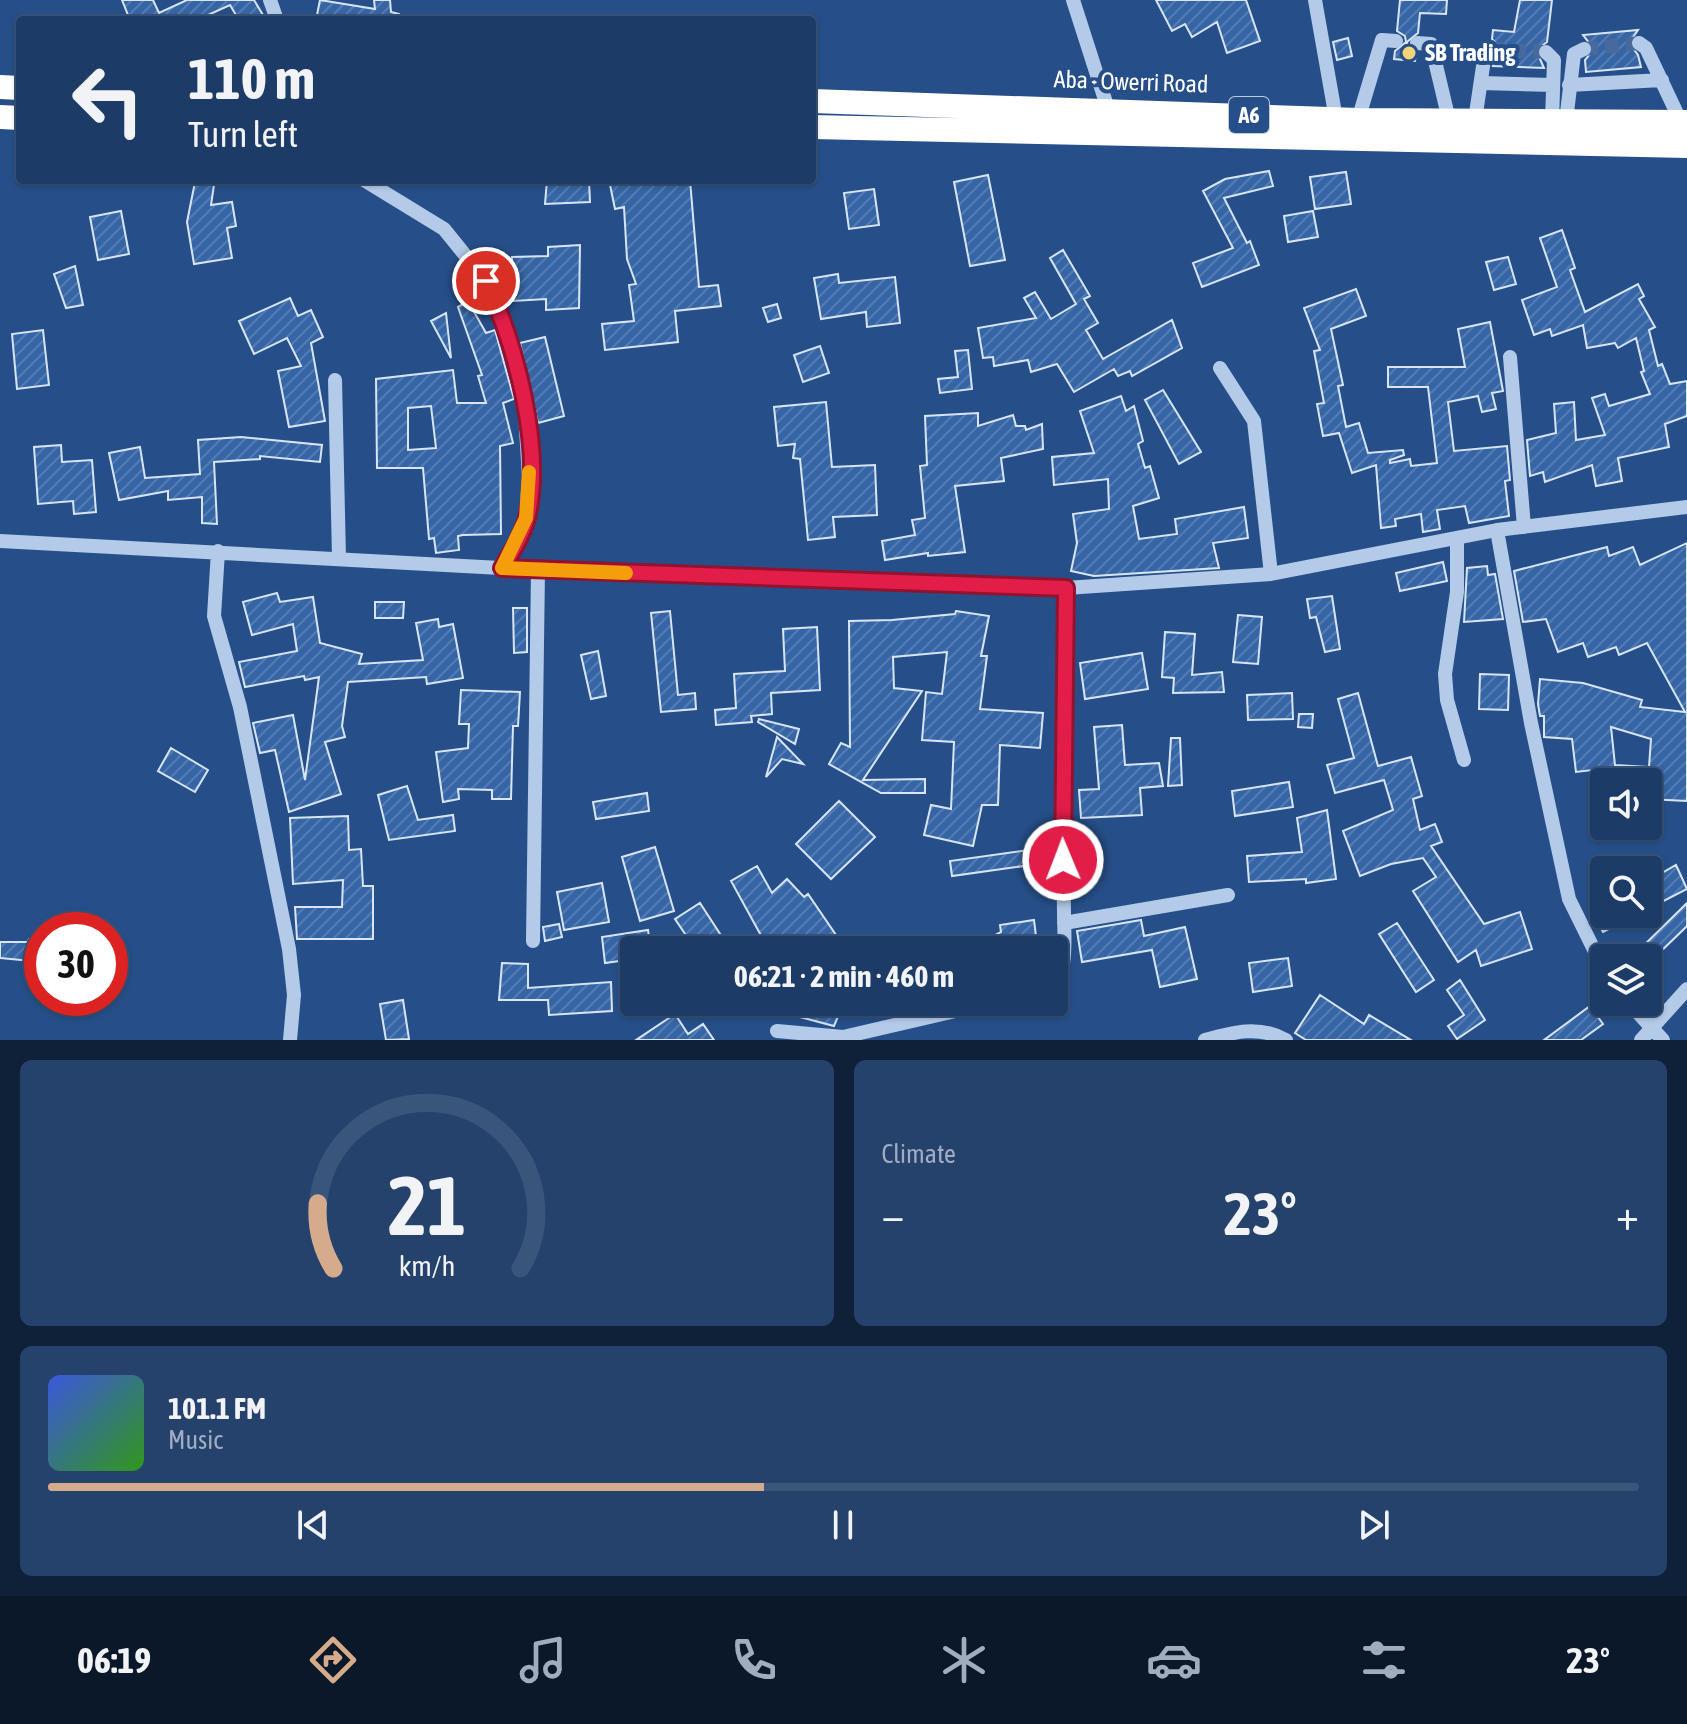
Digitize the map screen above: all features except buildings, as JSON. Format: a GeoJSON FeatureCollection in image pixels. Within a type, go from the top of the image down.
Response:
{"type":"FeatureCollection","features":[{"type":"Feature","properties":{"kind":"highway","name":"Aba - Owerri Road"},"geometry":{"type":"LineString","coordinates":[[816,101],[1347,119],[1684,122]]}},
{"type":"Feature","properties":{"kind":"highway","name":"Aba - Owerri Road"},"geometry":{"type":"LineString","coordinates":[[816,127],[1687,146]]}},
{"type":"Feature","properties":{"kind":"street"},"geometry":{"type":"LineString","coordinates":[[1073,0],[1080,30],[1108,109]]}},
{"type":"Feature","properties":{"kind":"street"},"geometry":{"type":"LineString","coordinates":[[1315,0],[1347,119]]}},
{"type":"Feature","properties":{"kind":"street"},"geometry":{"type":"LineString","coordinates":[[1347,119],[1382,40],[1396,41]]}},
{"type":"Feature","properties":{"kind":"street"},"geometry":{"type":"LineString","coordinates":[[1417,43],[1431,44],[1449,120]]}},
{"type":"Feature","properties":{"kind":"street"},"geometry":{"type":"LineString","coordinates":[[1639,43],[1646,48],[1684,122]]}},
{"type":"Feature","properties":{"kind":"street"},"geometry":{"type":"LineString","coordinates":[[1475,120],[1485,53],[1491,49]]}},
{"type":"Feature","properties":{"kind":"street"},"geometry":{"type":"LineString","coordinates":[[1559,121],[1574,54],[1584,49]]}},
{"type":"Feature","properties":{"kind":"street"},"geometry":{"type":"LineString","coordinates":[[1546,52],[1554,60],[1553,85],[1559,121]]}},
{"type":"Feature","properties":{"kind":"street"},"geometry":{"type":"LineString","coordinates":[[1569,85],[1662,80]]}},
{"type":"Feature","properties":{"kind":"street"},"geometry":{"type":"LineString","coordinates":[[1481,83],[1553,85]]}},
{"type":"Feature","properties":{"kind":"street"},"geometry":{"type":"LineString","coordinates":[[371,184],[444,229],[486,281],[502,314],[524,397],[529,477],[526,518],[502,568]]}},
{"type":"Feature","properties":{"kind":"street"},"geometry":{"type":"LineString","coordinates":[[1510,357],[1524,527]]}},
{"type":"Feature","properties":{"kind":"street"},"geometry":{"type":"LineString","coordinates":[[1220,368],[1254,421],[1271,574]]}},
{"type":"Feature","properties":{"kind":"street"},"geometry":{"type":"LineString","coordinates":[[335,380],[339,558]]}},
{"type":"Feature","properties":{"kind":"street"},"geometry":{"type":"LineString","coordinates":[[0,541],[538,570],[1066,588],[1271,574],[1497,530],[1687,507]]}},
{"type":"Feature","properties":{"kind":"street"},"geometry":{"type":"LineString","coordinates":[[1497,530],[1537,751],[1569,899],[1591,944]]}},
{"type":"Feature","properties":{"kind":"street"},"geometry":{"type":"LineString","coordinates":[[1457,538],[1457,592],[1445,674],[1447,700],[1464,760]]}},
{"type":"Feature","properties":{"kind":"street"},"geometry":{"type":"LineString","coordinates":[[218,551],[214,616],[240,707],[289,949],[294,995],[290,1040]]}},
{"type":"Feature","properties":{"kind":"street"},"geometry":{"type":"LineString","coordinates":[[533,941],[538,570]]}},
{"type":"Feature","properties":{"kind":"street"},"geometry":{"type":"LineString","coordinates":[[1063,936],[1062,765],[1066,588]]}},
{"type":"Feature","properties":{"kind":"street"},"geometry":{"type":"LineString","coordinates":[[1064,923],[1228,895]]}},
{"type":"Feature","properties":{"kind":"street"},"geometry":{"type":"LineString","coordinates":[[1646,1034],[1687,989]]}},
{"type":"Feature","properties":{"kind":"street"},"geometry":{"type":"LineString","coordinates":[[777,1031],[843,1037],[934,1016]]}},
{"type":"Feature","properties":{"kind":"street"},"geometry":{"type":"LineString","coordinates":[[1636,1016],[1646,1034],[1663,1040]]}},
{"type":"Feature","properties":{"kind":"street"},"geometry":{"type":"LineString","coordinates":[[1205,1040],[1238,1031],[1266,1031],[1286,1040]]}},
{"type":"Feature","properties":{"kind":"tunnel"},"geometry":{"type":"LineString","coordinates":[[1584,49],[1639,43]]}},
{"type":"Feature","properties":{"kind":"tunnel"},"geometry":{"type":"LineString","coordinates":[[1491,49],[1546,52]]}},
{"type":"Feature","properties":{"kind":"slow traffic"},"geometry":{"type":"LineString","coordinates":[[529,472],[526,518],[518,542],[502,568],[626,573]]}},
{"type":"Feature","properties":{"kind":"place","name":"SB Trading"},"geometry":{"type":"Point","coordinates":[1409,53]}},
{"type":"Feature","properties":{"kind":"route"},"geometry":{"type":"LineString","coordinates":[[486,281],[513,347],[524,397],[529,448],[526,518],[518,542],[502,568],[1066,588],[1063,860]]}}]}
